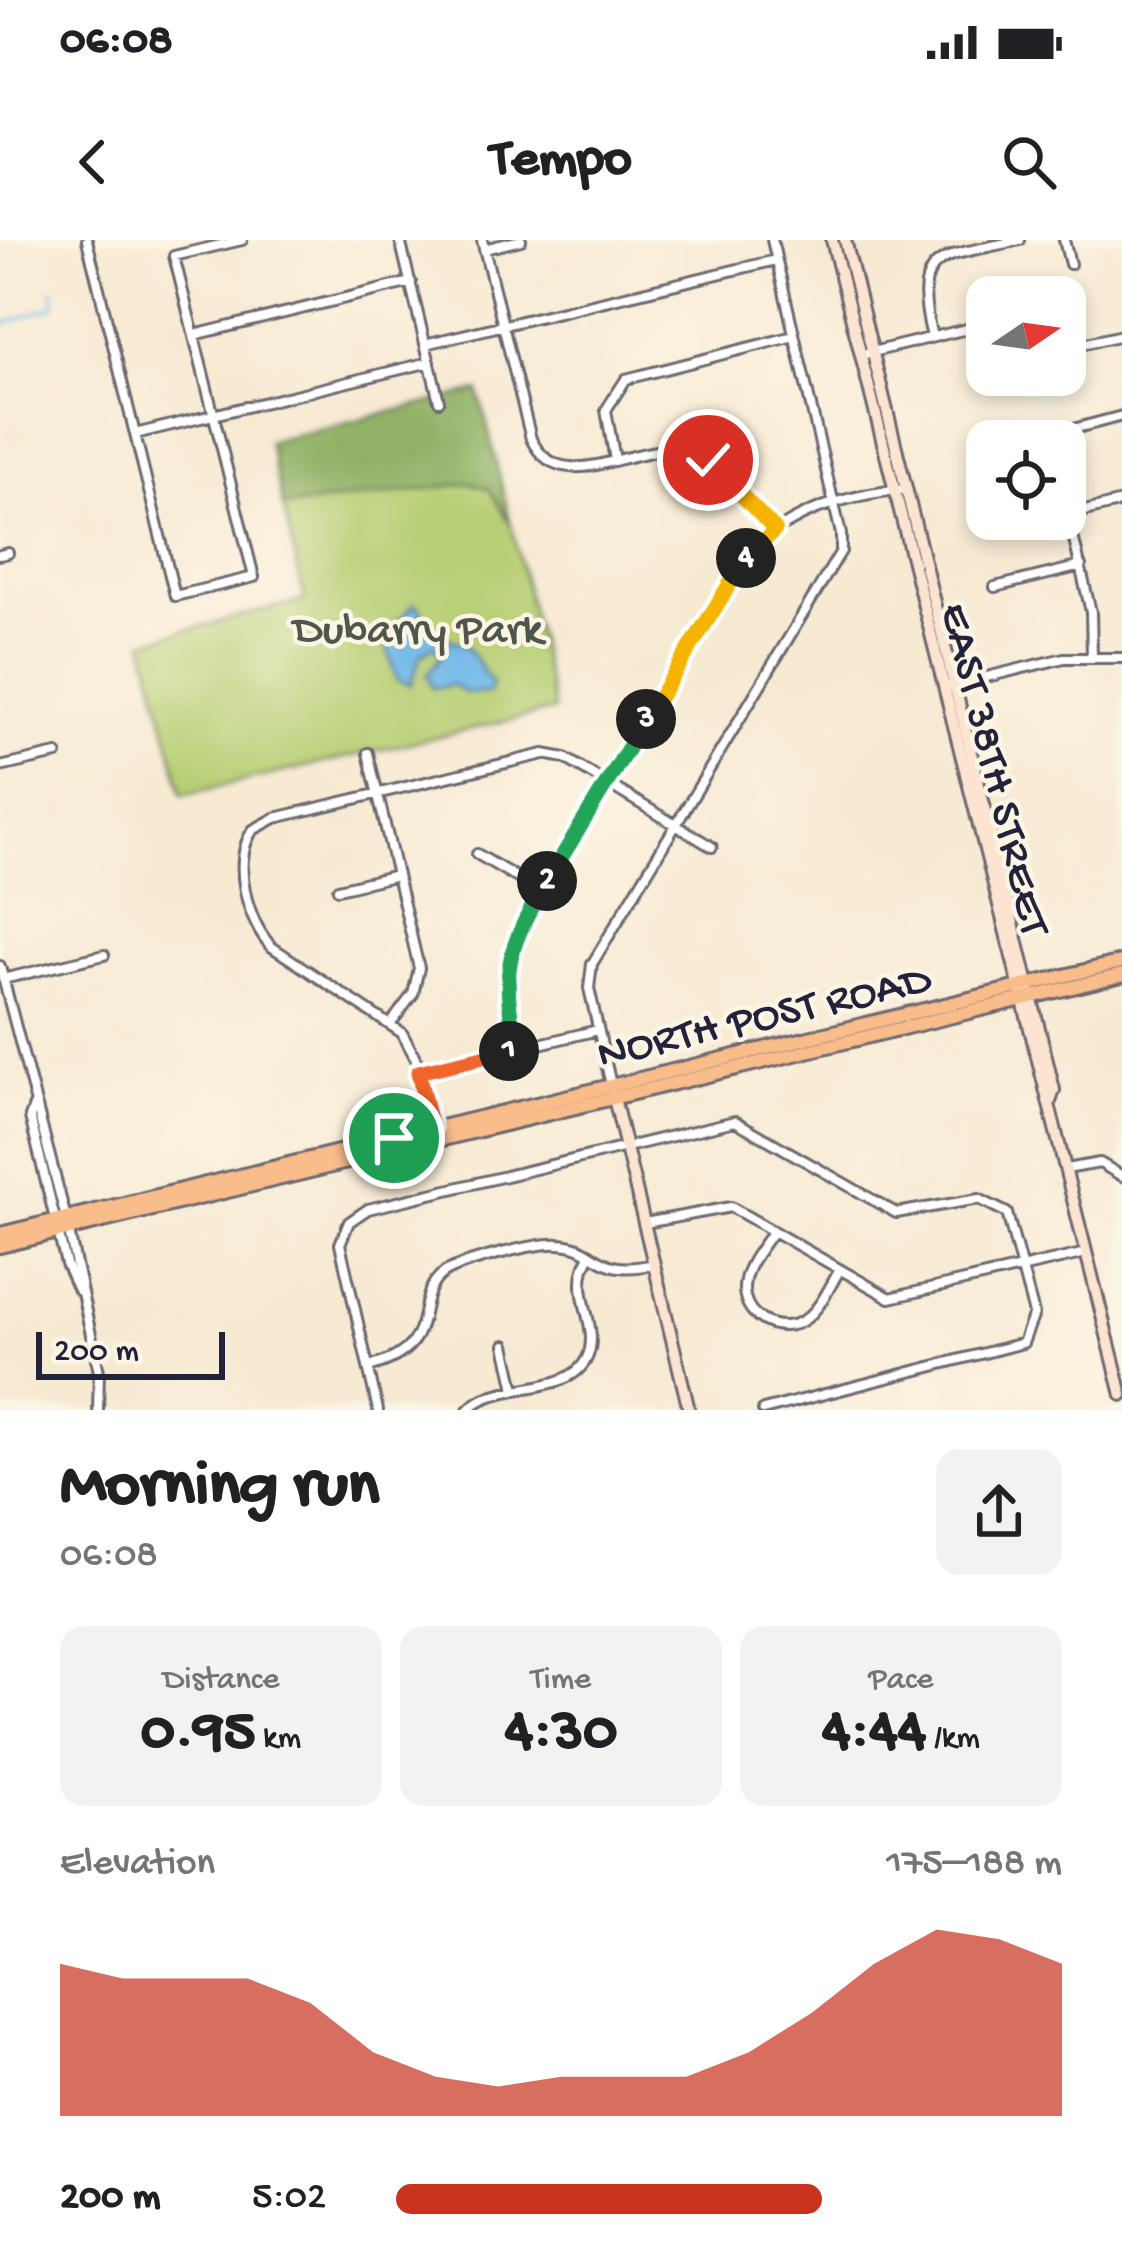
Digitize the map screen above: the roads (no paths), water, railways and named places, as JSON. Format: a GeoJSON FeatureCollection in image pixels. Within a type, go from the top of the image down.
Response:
{"type":"FeatureCollection","features":[{"type":"Feature","properties":{"kind":"main road","name":"EAST 38TH STREET"},"geometry":{"type":"LineString","coordinates":[[832,240],[866,354],[1024,993],[1042,1092],[1050,1102],[1122,1395]]}},
{"type":"Feature","properties":{"kind":"main road","name":"EAST 38TH STREET"},"geometry":{"type":"LineString","coordinates":[[844,240],[866,354]]}},
{"type":"Feature","properties":{"kind":"main road","name":"NORTH POST ROAD"},"geometry":{"type":"LineString","coordinates":[[1024,993],[1122,962]]}},
{"type":"Feature","properties":{"kind":"main road","name":"NORTH POST ROAD"},"geometry":{"type":"LineString","coordinates":[[0,1246],[62,1225],[612,1091],[1122,974]]}},
{"type":"Feature","properties":{"kind":"main road"},"geometry":{"type":"LineString","coordinates":[[612,1091],[689,1410]]}},
{"type":"Feature","properties":{"kind":"main road","name":"NORTH POST ROAD"},"geometry":{"type":"LineString","coordinates":[[0,1234],[62,1225]]}},
{"type":"Feature","properties":{"kind":"street"},"geometry":{"type":"LineString","coordinates":[[87,240],[175,596],[254,577],[174,256],[242,240]]}},
{"type":"Feature","properties":{"kind":"street"},"geometry":{"type":"LineString","coordinates":[[400,240],[439,400]]}},
{"type":"Feature","properties":{"kind":"street"},"geometry":{"type":"LineString","coordinates":[[521,240],[483,244],[531,439],[542,457],[570,468],[671,448],[710,461],[775,530]]}},
{"type":"Feature","properties":{"kind":"street"},"geometry":{"type":"LineString","coordinates":[[612,1091],[589,988],[592,964],[837,563],[842,537],[772,240]]}},
{"type":"Feature","properties":{"kind":"street"},"geometry":{"type":"LineString","coordinates":[[932,337],[922,294],[932,267],[948,257],[1020,240]]}},
{"type":"Feature","properties":{"kind":"street"},"geometry":{"type":"LineString","coordinates":[[1064,240],[1070,264]]}},
{"type":"Feature","properties":{"kind":"street"},"geometry":{"type":"LineString","coordinates":[[425,344],[776,260]]}},
{"type":"Feature","properties":{"kind":"street"},"geometry":{"type":"LineString","coordinates":[[194,335],[411,282]]}},
{"type":"Feature","properties":{"kind":"street"},"geometry":{"type":"LineString","coordinates":[[866,354],[966,329]]}},
{"type":"Feature","properties":{"kind":"street"},"geometry":{"type":"LineString","coordinates":[[1086,343],[1122,335]]}},
{"type":"Feature","properties":{"kind":"street"},"geometry":{"type":"LineString","coordinates":[[614,460],[606,413],[626,379],[794,336]]}},
{"type":"Feature","properties":{"kind":"street"},"geometry":{"type":"LineString","coordinates":[[134,434],[430,362]]}},
{"type":"Feature","properties":{"kind":"street"},"geometry":{"type":"LineString","coordinates":[[1086,425],[1122,416]]}},
{"type":"Feature","properties":{"kind":"street"},"geometry":{"type":"LineString","coordinates":[[710,461],[726,437]]}},
{"type":"Feature","properties":{"kind":"street"},"geometry":{"type":"LineString","coordinates":[[518,1049],[507,1001],[507,963],[515,935],[738,570],[775,530],[834,504],[900,490]]}},
{"type":"Feature","properties":{"kind":"street"},"geometry":{"type":"LineString","coordinates":[[1086,511],[1122,502]]}},
{"type":"Feature","properties":{"kind":"street"},"geometry":{"type":"LineString","coordinates":[[1074,540],[1093,621],[1092,656]]}},
{"type":"Feature","properties":{"kind":"street"},"geometry":{"type":"LineString","coordinates":[[994,587],[1081,566]]}},
{"type":"Feature","properties":{"kind":"street"},"geometry":{"type":"LineString","coordinates":[[948,687],[1092,656],[1122,658]]}},
{"type":"Feature","properties":{"kind":"street"},"geometry":{"type":"LineString","coordinates":[[368,753],[419,971],[413,994],[392,1022]]}},
{"type":"Feature","properties":{"kind":"street"},"geometry":{"type":"LineString","coordinates":[[0,767],[56,754]]}},
{"type":"Feature","properties":{"kind":"street"},"geometry":{"type":"LineString","coordinates":[[433,1135],[411,1045],[392,1022],[262,937],[242,864],[249,835],[274,818],[542,754],[565,758],[712,847]]}},
{"type":"Feature","properties":{"kind":"street"},"geometry":{"type":"LineString","coordinates":[[477,854],[541,892]]}},
{"type":"Feature","properties":{"kind":"street"},"geometry":{"type":"LineString","coordinates":[[338,889],[397,875]]}},
{"type":"Feature","properties":{"kind":"street"},"geometry":{"type":"LineString","coordinates":[[3,979],[104,955]]}},
{"type":"Feature","properties":{"kind":"street"},"geometry":{"type":"LineString","coordinates":[[0,966],[34,1106],[30,1117],[100,1372],[98,1410]]}},
{"type":"Feature","properties":{"kind":"street"},"geometry":{"type":"LineString","coordinates":[[418,1072],[598,1030]]}},
{"type":"Feature","properties":{"kind":"street"},"geometry":{"type":"LineString","coordinates":[[378,1410],[340,1252],[345,1227],[368,1209],[741,1122],[896,1214],[976,1199],[996,1204],[1012,1221],[1034,1320],[1018,1347],[763,1410]]}},
{"type":"Feature","properties":{"kind":"street"},"geometry":{"type":"LineString","coordinates":[[1066,1168],[1100,1163],[1122,1176]]}},
{"type":"Feature","properties":{"kind":"street"},"geometry":{"type":"LineString","coordinates":[[645,1223],[721,1205],[876,1294],[896,1298],[1086,1252]]}},
{"type":"Feature","properties":{"kind":"street"},"geometry":{"type":"LineString","coordinates":[[772,1231],[744,1288],[750,1310],[764,1322],[784,1326],[806,1319],[839,1271]]}},
{"type":"Feature","properties":{"kind":"street"},"geometry":{"type":"LineString","coordinates":[[368,1367],[392,1361],[411,1348],[434,1285],[449,1270],[558,1244],[619,1270],[655,1264]]}},
{"type":"Feature","properties":{"kind":"street"},"geometry":{"type":"LineString","coordinates":[[470,1407],[568,1376],[586,1360],[590,1338],[578,1285],[589,1257]]}},
{"type":"Feature","properties":{"kind":"street"},"geometry":{"type":"LineString","coordinates":[[505,1345],[515,1389]]}},
{"type":"Feature","properties":{"kind":"water"},"geometry":{"type":"Polygon","coordinates":[[[415,603],[442,637],[466,645],[492,684],[489,693],[465,693],[452,685],[433,688],[427,675],[442,655],[433,646],[420,656],[411,685],[397,680],[384,637],[415,603]]]}},
{"type":"Feature","properties":{"kind":"waterway"},"geometry":{"type":"LineString","coordinates":[[0,325],[54,306],[53,290]]}},
{"type":"Feature","properties":{"kind":"park label","name":"Dubarry Park"},"geometry":{"type":"Point","coordinates":[418,625]}}]}
